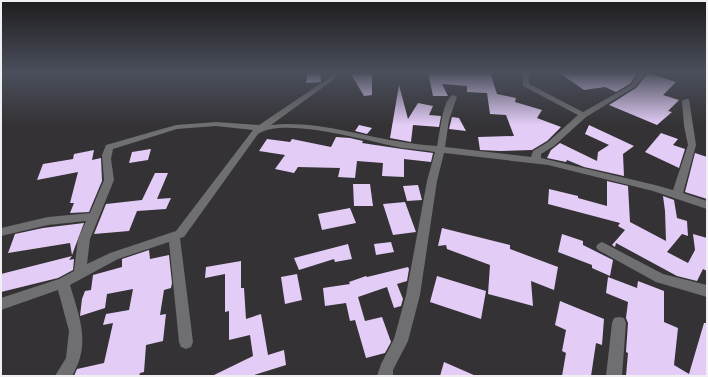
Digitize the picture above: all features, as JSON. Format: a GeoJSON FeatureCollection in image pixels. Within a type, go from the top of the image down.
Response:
{"type":"FeatureCollection","features":[{"type":"Feature","properties":{"kind":"street"},"geometry":{"type":"LineString","coordinates":[[1,304],[63,283],[114,256],[180,234],[255,132],[316,90]]}},
{"type":"Feature","properties":{"kind":"street"},"geometry":{"type":"LineString","coordinates":[[533,90],[583,115]]}},
{"type":"Feature","properties":{"kind":"street"},"geometry":{"type":"LineString","coordinates":[[536,161],[536,153],[551,144],[583,115],[627,90]]}},
{"type":"Feature","properties":{"kind":"street"},"geometry":{"type":"LineString","coordinates":[[385,376],[386,369],[401,341],[413,295],[432,181],[441,149],[445,120],[453,97]]}},
{"type":"Feature","properties":{"kind":"street"},"geometry":{"type":"LineString","coordinates":[[677,195],[692,145],[688,126],[686,101]]}},
{"type":"Feature","properties":{"kind":"street"},"geometry":{"type":"LineString","coordinates":[[80,274],[84,239],[109,180],[109,170],[105,158],[109,147],[176,127],[216,124],[261,128],[291,125],[312,127],[342,132],[402,146],[441,149],[452,152],[536,161],[647,186],[707,205]]}},
{"type":"Feature","properties":{"kind":"street"},"geometry":{"type":"LineString","coordinates":[[1,232],[48,221],[94,216]]}},
{"type":"Feature","properties":{"kind":"street"},"geometry":{"type":"LineString","coordinates":[[174,236],[186,342]]}},
{"type":"Feature","properties":{"kind":"street"},"geometry":{"type":"LineString","coordinates":[[602,247],[660,278],[707,291]]}},
{"type":"Feature","properties":{"kind":"street"},"geometry":{"type":"LineString","coordinates":[[63,283],[76,331],[73,360],[63,376]]}},
{"type":"Feature","properties":{"kind":"street"},"geometry":{"type":"LineString","coordinates":[[614,376],[619,323]]}},
{"type":"Feature","properties":{"kind":"building"},"geometry":{"type":"Polygon","coordinates":[[[360,90],[372,90],[372,95],[364,96],[360,90]]]}},
{"type":"Feature","properties":{"kind":"building"},"geometry":{"type":"Polygon","coordinates":[[[398,90],[400,90],[408,119],[418,103],[433,106],[429,115],[441,116],[439,127],[413,125],[411,142],[390,138],[398,90]]]}},
{"type":"Feature","properties":{"kind":"building"},"geometry":{"type":"Polygon","coordinates":[[[432,90],[445,90],[448,96],[433,96],[432,90]]]}},
{"type":"Feature","properties":{"kind":"building"},"geometry":{"type":"Polygon","coordinates":[[[467,90],[496,90],[497,94],[516,98],[515,102],[542,110],[537,118],[561,127],[547,141],[532,150],[480,150],[478,137],[514,136],[506,115],[490,114],[487,93],[467,92],[467,90]]]}},
{"type":"Feature","properties":{"kind":"building"},"geometry":{"type":"Polygon","coordinates":[[[611,90],[620,90],[616,92],[611,90]]]}},
{"type":"Feature","properties":{"kind":"building"},"geometry":{"type":"Polygon","coordinates":[[[633,90],[668,90],[663,95],[679,100],[668,111],[672,112],[657,125],[609,105],[633,90]]]}},
{"type":"Feature","properties":{"kind":"building"},"geometry":{"type":"Polygon","coordinates":[[[452,117],[459,118],[466,131],[449,129],[452,117]]]}},
{"type":"Feature","properties":{"kind":"building"},"geometry":{"type":"Polygon","coordinates":[[[359,125],[372,128],[367,134],[355,131],[359,125]]]}},
{"type":"Feature","properties":{"kind":"building"},"geometry":{"type":"Polygon","coordinates":[[[589,125],[634,146],[623,154],[624,176],[584,167],[567,160],[566,162],[547,158],[551,150],[560,143],[597,161],[598,152],[609,145],[585,134],[589,125]]]}},
{"type":"Feature","properties":{"kind":"building"},"geometry":{"type":"Polygon","coordinates":[[[661,133],[678,139],[673,145],[685,149],[679,168],[645,152],[661,133]]]}},
{"type":"Feature","properties":{"kind":"building"},"geometry":{"type":"Polygon","coordinates":[[[336,137],[363,141],[362,143],[433,153],[431,162],[404,159],[404,177],[382,176],[383,163],[357,161],[355,178],[338,177],[340,168],[298,167],[294,173],[275,169],[285,155],[259,151],[267,139],[290,142],[292,139],[331,147],[336,137]]]}},
{"type":"Feature","properties":{"kind":"building"},"geometry":{"type":"Polygon","coordinates":[[[151,149],[148,160],[129,163],[132,152],[151,149]]]}},
{"type":"Feature","properties":{"kind":"building"},"geometry":{"type":"Polygon","coordinates":[[[94,150],[92,160],[101,158],[102,181],[89,212],[70,213],[74,203],[70,203],[78,172],[37,180],[43,164],[73,159],[74,154],[94,150]]]}},
{"type":"Feature","properties":{"kind":"building"},"geometry":{"type":"Polygon","coordinates":[[[695,153],[707,157],[707,199],[685,192],[695,153]]]}},
{"type":"Feature","properties":{"kind":"building"},"geometry":{"type":"Polygon","coordinates":[[[155,173],[168,173],[157,199],[171,198],[166,209],[137,211],[129,231],[94,234],[106,204],[142,200],[155,173]]]}},
{"type":"Feature","properties":{"kind":"building"},"geometry":{"type":"Polygon","coordinates":[[[607,181],[628,186],[630,222],[666,241],[663,196],[674,200],[677,218],[687,221],[688,236],[682,234],[667,252],[688,263],[695,250],[693,234],[707,238],[707,271],[703,269],[697,281],[677,276],[616,243],[615,247],[612,245],[625,230],[618,226],[620,223],[548,204],[549,189],[578,196],[578,198],[607,206],[607,181]]]}},
{"type":"Feature","properties":{"kind":"building"},"geometry":{"type":"Polygon","coordinates":[[[353,184],[370,184],[373,206],[354,206],[353,184]]]}},
{"type":"Feature","properties":{"kind":"building"},"geometry":{"type":"Polygon","coordinates":[[[418,185],[422,200],[407,201],[403,186],[418,185]]]}},
{"type":"Feature","properties":{"kind":"building"},"geometry":{"type":"Polygon","coordinates":[[[405,202],[416,232],[393,235],[383,204],[405,202]]]}},
{"type":"Feature","properties":{"kind":"building"},"geometry":{"type":"Polygon","coordinates":[[[350,208],[356,223],[322,230],[318,214],[350,208]]]}},
{"type":"Feature","properties":{"kind":"building"},"geometry":{"type":"Polygon","coordinates":[[[84,223],[72,255],[70,243],[8,253],[15,234],[43,228],[84,223]]]}},
{"type":"Feature","properties":{"kind":"building"},"geometry":{"type":"Polygon","coordinates":[[[442,228],[510,245],[510,249],[558,267],[554,290],[531,281],[533,306],[488,294],[490,265],[447,249],[446,245],[438,246],[442,228]]]}},
{"type":"Feature","properties":{"kind":"building"},"geometry":{"type":"Polygon","coordinates":[[[562,234],[583,241],[583,245],[613,260],[610,276],[592,268],[592,265],[558,252],[562,234]]]}},
{"type":"Feature","properties":{"kind":"building"},"geometry":{"type":"Polygon","coordinates":[[[391,242],[394,252],[376,255],[374,244],[391,242]]]}},
{"type":"Feature","properties":{"kind":"building"},"geometry":{"type":"Polygon","coordinates":[[[348,244],[352,259],[335,262],[334,259],[299,270],[294,258],[348,244]]]}},
{"type":"Feature","properties":{"kind":"building"},"geometry":{"type":"Polygon","coordinates":[[[149,250],[150,259],[169,255],[172,283],[171,288],[164,290],[160,315],[166,314],[163,341],[146,345],[144,372],[140,373],[139,376],[74,376],[77,369],[104,363],[113,323],[103,325],[106,314],[129,310],[133,289],[107,294],[105,308],[80,316],[82,299],[85,291],[91,290],[93,275],[122,267],[122,259],[149,250]]]}},
{"type":"Feature","properties":{"kind":"building"},"geometry":{"type":"Polygon","coordinates":[[[72,256],[69,260],[74,259],[73,270],[58,278],[1,292],[1,274],[72,256]]]}},
{"type":"Feature","properties":{"kind":"building"},"geometry":{"type":"Polygon","coordinates":[[[241,261],[241,288],[244,288],[246,319],[261,314],[268,355],[284,350],[286,365],[251,376],[212,376],[253,356],[250,335],[229,340],[229,311],[225,312],[225,274],[205,278],[206,267],[241,261]]]}},
{"type":"Feature","properties":{"kind":"building"},"geometry":{"type":"Polygon","coordinates":[[[408,267],[407,281],[397,284],[403,299],[401,306],[394,308],[387,287],[358,297],[365,321],[382,317],[391,342],[385,353],[366,358],[355,320],[350,321],[346,303],[325,306],[323,288],[350,284],[349,282],[366,276],[408,267]]]}},
{"type":"Feature","properties":{"kind":"building"},"geometry":{"type":"Polygon","coordinates":[[[297,274],[302,300],[285,304],[281,277],[297,274]]]}},
{"type":"Feature","properties":{"kind":"building"},"geometry":{"type":"Polygon","coordinates":[[[437,276],[486,291],[481,319],[430,302],[437,276]]]}},
{"type":"Feature","properties":{"kind":"building"},"geometry":{"type":"Polygon","coordinates":[[[608,277],[637,288],[638,281],[664,291],[664,322],[678,328],[674,365],[689,374],[704,323],[707,323],[707,376],[626,376],[628,323],[626,318],[628,302],[606,293],[608,277]]]}},
{"type":"Feature","properties":{"kind":"building"},"geometry":{"type":"Polygon","coordinates":[[[560,301],[604,319],[602,345],[596,343],[591,376],[562,376],[566,353],[562,351],[566,330],[555,325],[560,301]]]}},
{"type":"Feature","properties":{"kind":"building"},"geometry":{"type":"Polygon","coordinates":[[[444,362],[476,376],[440,376],[444,362]]]}}]}
